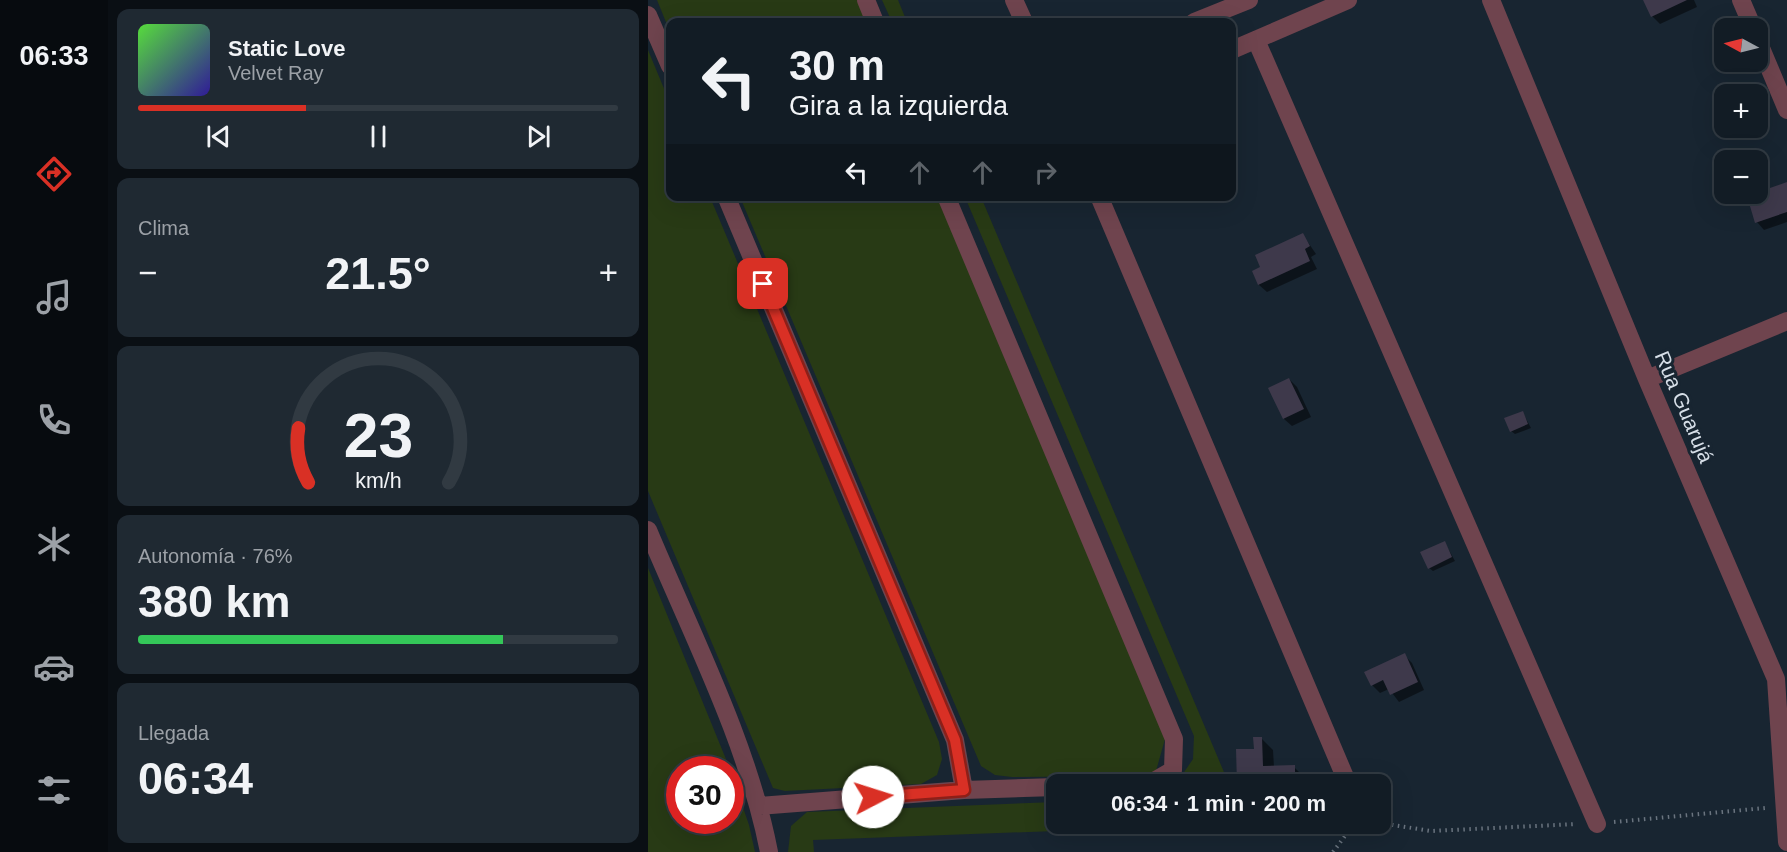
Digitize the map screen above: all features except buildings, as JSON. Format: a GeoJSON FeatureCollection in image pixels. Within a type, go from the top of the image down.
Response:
{"type":"FeatureCollection","features":[{"type":"Feature","properties":{"kind":"street"},"geometry":{"type":"LineString","coordinates":[[866,0],[873,18]]}},
{"type":"Feature","properties":{"kind":"street"},"geometry":{"type":"LineString","coordinates":[[1014,0],[1022,18]]}},
{"type":"Feature","properties":{"kind":"street"},"geometry":{"type":"LineString","coordinates":[[1236,48],[1348,0]]}},
{"type":"Feature","properties":{"kind":"street","name":"Rua Guarujá"},"geometry":{"type":"LineString","coordinates":[[1491,0],[1647,379],[1776,679],[1787,842]]}},
{"type":"Feature","properties":{"kind":"street"},"geometry":{"type":"LineString","coordinates":[[1741,0],[1749,18]]}},
{"type":"Feature","properties":{"kind":"street"},"geometry":{"type":"LineString","coordinates":[[1203,18],[1243,1]]}},
{"type":"Feature","properties":{"kind":"street"},"geometry":{"type":"LineString","coordinates":[[648,15],[666,57]]}},
{"type":"Feature","properties":{"kind":"street"},"geometry":{"type":"LineString","coordinates":[[1256,40],[1597,824]]}},
{"type":"Feature","properties":{"kind":"street"},"geometry":{"type":"LineString","coordinates":[[1768,65],[1787,110]]}},
{"type":"Feature","properties":{"kind":"street"},"geometry":{"type":"LineString","coordinates":[[728,201],[955,740],[964,790]]}},
{"type":"Feature","properties":{"kind":"street"},"geometry":{"type":"LineString","coordinates":[[948,201],[1174,740],[1173,770],[1166,774]]}},
{"type":"Feature","properties":{"kind":"street"},"geometry":{"type":"LineString","coordinates":[[1101,201],[1344,774]]}},
{"type":"Feature","properties":{"kind":"street"},"geometry":{"type":"LineString","coordinates":[[1647,379],[1787,321]]}},
{"type":"Feature","properties":{"kind":"street"},"geometry":{"type":"LineString","coordinates":[[648,530],[734,735],[760,806],[769,852]]}},
{"type":"Feature","properties":{"kind":"street"},"geometry":{"type":"LineString","coordinates":[[760,806],[964,790],[1046,787]]}},
{"type":"Feature","properties":{"kind":"path"},"geometry":{"type":"LineString","coordinates":[[1333,852],[1346,834]]}},
{"type":"Feature","properties":{"kind":"green space"},"geometry":{"type":"Polygon","coordinates":[[[657,0],[857,0],[865,18],[666,18],[666,22],[657,0]]]}},
{"type":"Feature","properties":{"kind":"green space"},"geometry":{"type":"Polygon","coordinates":[[[882,0],[898,0],[905,18],[890,18],[882,0]]]}},
{"type":"Feature","properties":{"kind":"green space"},"geometry":{"type":"Polygon","coordinates":[[[648,50],[666,93],[666,201],[712,201],[939,742],[942,759],[937,775],[921,784],[785,791],[773,788],[648,491],[648,50]]]}},
{"type":"Feature","properties":{"kind":"green space"},"geometry":{"type":"Polygon","coordinates":[[[742,201],[942,201],[1165,739],[1156,771],[1147,774],[1046,774],[1046,777],[1012,777],[995,775],[981,766],[742,201]]]}},
{"type":"Feature","properties":{"kind":"green space"},"geometry":{"type":"Polygon","coordinates":[[[967,201],[983,201],[1225,774],[1183,774],[1193,759],[1194,736],[967,201]]]}},
{"type":"Feature","properties":{"kind":"green space"},"geometry":{"type":"Polygon","coordinates":[[[648,568],[725,756],[666,756],[666,834],[744,834],[744,810],[755,852],[648,852],[648,568]]]}},
{"type":"Feature","properties":{"kind":"green space"},"geometry":{"type":"Polygon","coordinates":[[[1046,802],[1046,831],[813,840],[814,852],[788,852],[791,826],[807,812],[1046,802]]]}},
{"type":"Feature","properties":{"kind":"route"},"geometry":{"type":"LineString","coordinates":[[763,284],[955,740],[964,790],[873,797]]}}]}
